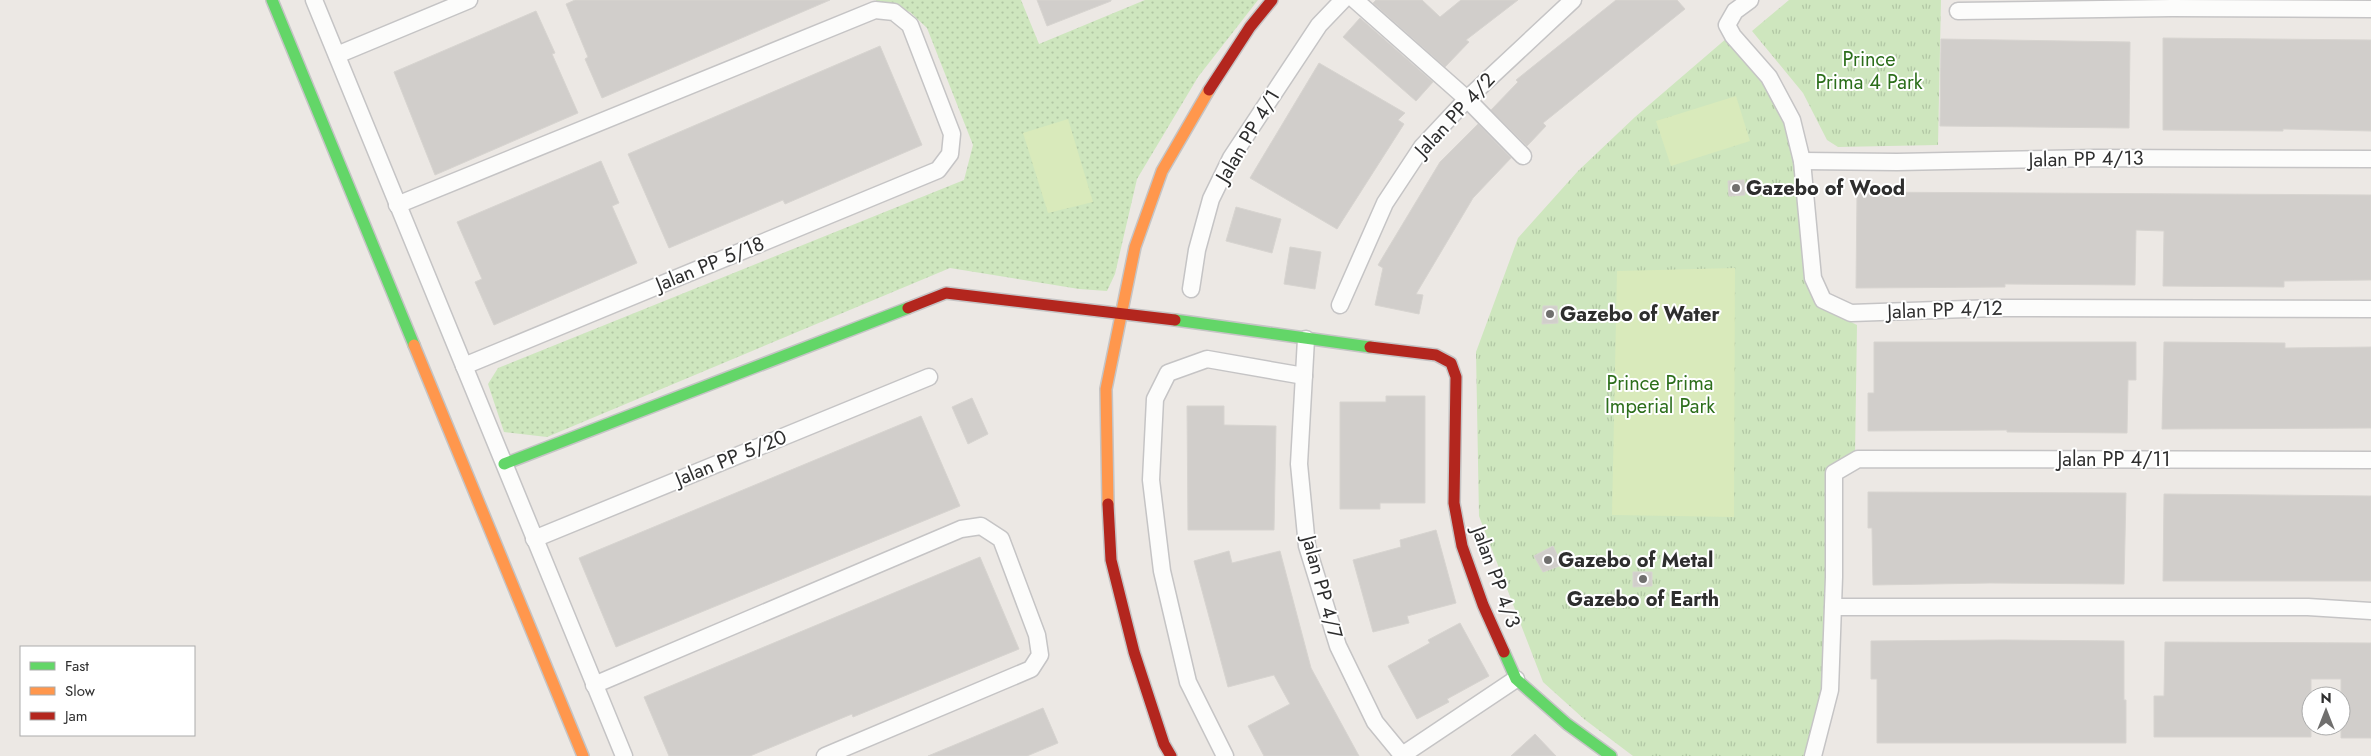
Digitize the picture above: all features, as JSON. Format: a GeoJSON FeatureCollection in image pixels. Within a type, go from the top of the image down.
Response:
{"type":"FeatureCollection","features":[{"type":"Feature","properties":{"kind":"street"},"geometry":{"type":"LineString","coordinates":[[272,0],[584,756]]}},
{"type":"Feature","properties":{"kind":"street"},"geometry":{"type":"LineString","coordinates":[[314,0],[624,756]]}},
{"type":"Feature","properties":{"kind":"street"},"geometry":{"type":"LineString","coordinates":[[337,55],[469,0]]}},
{"type":"Feature","properties":{"kind":"street"},"geometry":{"type":"LineString","coordinates":[[1171,756],[1164,744],[1134,652],[1111,560],[1106,473],[1106,389],[1135,247],[1162,171],[1202,100],[1250,27],[1272,0]]}},
{"type":"Feature","properties":{"kind":"street","name":"Jalan PP 4/1"},"geometry":{"type":"LineString","coordinates":[[1191,289],[1197,250],[1211,199],[1231,158],[1319,25],[1343,0]]}},
{"type":"Feature","properties":{"kind":"street"},"geometry":{"type":"LineString","coordinates":[[1355,0],[1467,99],[1523,156]]}},
{"type":"Feature","properties":{"kind":"street","name":"Jalan PP 4/2"},"geometry":{"type":"LineString","coordinates":[[1340,305],[1385,203],[1422,147],[1467,99],[1573,0]]}},
{"type":"Feature","properties":{"kind":"street","name":"Jalan PP 4/12"},"geometry":{"type":"LineString","coordinates":[[1750,0],[1735,12],[1727,24],[1733,36],[1769,77],[1792,120],[1802,162],[1813,278],[1823,300],[1851,313],[1994,308],[2371,309]]}},
{"type":"Feature","properties":{"kind":"street"},"geometry":{"type":"LineString","coordinates":[[1958,10],[2371,8]]}},
{"type":"Feature","properties":{"kind":"street","name":"Jalan PP 5/18"},"geometry":{"type":"LineString","coordinates":[[397,205],[875,10],[894,12],[910,25],[952,134],[950,154],[938,170],[464,366]]}},
{"type":"Feature","properties":{"kind":"street","name":"Jalan PP 4/13"},"geometry":{"type":"LineString","coordinates":[[1802,162],[2095,158],[2371,159]]}},
{"type":"Feature","properties":{"kind":"street"},"geometry":{"type":"LineString","coordinates":[[504,464],[946,293],[1121,312],[1306,339]]}},
{"type":"Feature","properties":{"kind":"street","name":"Jalan PP 4/3"},"geometry":{"type":"LineString","coordinates":[[1306,339],[1436,355],[1451,363],[1456,377],[1454,503],[1462,546],[1483,605],[1516,679],[1566,724],[1611,756]]}},
{"type":"Feature","properties":{"kind":"street","name":"Jalan PP 4/7"},"geometry":{"type":"LineString","coordinates":[[1306,339],[1299,464],[1307,546],[1338,646],[1374,722],[1402,756]]}},
{"type":"Feature","properties":{"kind":"street"},"geometry":{"type":"LineString","coordinates":[[1225,756],[1188,682],[1162,571],[1151,480],[1155,399],[1168,373],[1207,359],[1304,376]]}},
{"type":"Feature","properties":{"kind":"street","name":"Jalan PP 5/20"},"geometry":{"type":"LineString","coordinates":[[534,539],[929,377]]}},
{"type":"Feature","properties":{"kind":"street","name":"Jalan PP 4/11"},"geometry":{"type":"LineString","coordinates":[[1833,607],[1834,473],[1858,459],[2371,460]]}},
{"type":"Feature","properties":{"kind":"street"},"geometry":{"type":"LineString","coordinates":[[594,685],[961,529],[981,526],[1002,539],[1038,635],[1040,655],[1031,669],[825,756]]}},
{"type":"Feature","properties":{"kind":"street"},"geometry":{"type":"LineString","coordinates":[[1813,756],[1830,690],[1833,607],[2308,607],[2371,611]]}},
{"type":"Feature","properties":{"kind":"street"},"geometry":{"type":"LineString","coordinates":[[1402,756],[1516,679]]}},
{"type":"Feature","properties":{"kind":"green space"},"geometry":{"type":"Polygon","coordinates":[[[876,0],[1021,0],[1039,44],[1145,0],[1258,0],[1198,77],[1137,179],[1115,274],[1107,291],[1079,289],[950,268],[547,437],[504,432],[488,384],[498,368],[964,180],[973,145],[927,28],[910,12],[877,3],[876,0]]]}},
{"type":"Feature","properties":{"kind":"green space","name":"Prince Prima 4 Park"},"geometry":{"type":"Polygon","coordinates":[[[1789,0],[1941,0],[1938,145],[1838,147],[1827,140],[1803,93],[1752,31],[1789,0]]]}},
{"type":"Feature","properties":{"kind":"green space","name":"Prince Prima Imperial Park"},"geometry":{"type":"Polygon","coordinates":[[[1727,38],[1766,79],[1789,119],[1795,158],[1804,267],[1823,308],[1857,325],[1855,456],[1825,478],[1825,701],[1811,756],[1633,756],[1584,719],[1543,682],[1479,516],[1476,352],[1518,238],[1578,171],[1635,117],[1727,38]]]}},
{"type":"Feature","properties":{"kind":"green space"},"geometry":{"type":"Polygon","coordinates":[[[1736,96],[1750,141],[1671,166],[1656,121],[1736,96]]]}},
{"type":"Feature","properties":{"kind":"green space"},"geometry":{"type":"Polygon","coordinates":[[[1068,119],[1093,202],[1048,213],[1023,133],[1068,119]]]}},
{"type":"Feature","properties":{"kind":"green space"},"geometry":{"type":"Polygon","coordinates":[[[1735,268],[1734,517],[1612,515],[1617,271],[1735,268]]]}},
{"type":"Feature","properties":{"kind":"building"},"geometry":{"type":"Polygon","coordinates":[[[575,0],[830,0],[602,98],[585,59],[588,57],[566,4],[575,0]]]}},
{"type":"Feature","properties":{"kind":"building"},"geometry":{"type":"Polygon","coordinates":[[[1037,0],[1111,0],[1111,1],[1047,26],[1037,0]]]}},
{"type":"Feature","properties":{"kind":"building"},"geometry":{"type":"Polygon","coordinates":[[[1376,0],[1422,0],[1440,17],[1461,0],[1518,0],[1466,40],[1469,42],[1445,67],[1373,3],[1376,0]]]}},
{"type":"Feature","properties":{"kind":"building"},"geometry":{"type":"Polygon","coordinates":[[[1616,0],[1677,0],[1685,9],[1543,123],[1546,126],[1527,146],[1491,110],[1518,82],[1516,80],[1616,0]]]}},
{"type":"Feature","properties":{"kind":"building"},"geometry":{"type":"Polygon","coordinates":[[[536,11],[555,53],[552,54],[578,113],[435,175],[394,72],[536,11]]]}},
{"type":"Feature","properties":{"kind":"building"},"geometry":{"type":"Polygon","coordinates":[[[1360,18],[1433,82],[1416,101],[1343,37],[1360,18]]]}},
{"type":"Feature","properties":{"kind":"building"},"geometry":{"type":"Polygon","coordinates":[[[2163,38],[2371,40],[2371,131],[2283,129],[2283,131],[2163,130],[2163,38]]]}},
{"type":"Feature","properties":{"kind":"building"},"geometry":{"type":"Polygon","coordinates":[[[1941,39],[2130,42],[2129,128],[1940,126],[1941,39]]]}},
{"type":"Feature","properties":{"kind":"building"},"geometry":{"type":"Polygon","coordinates":[[[880,46],[922,145],[785,204],[783,200],[669,248],[628,154],[880,46]]]}},
{"type":"Feature","properties":{"kind":"building"},"geometry":{"type":"Polygon","coordinates":[[[1319,63],[1405,113],[1398,120],[1404,124],[1337,229],[1250,178],[1319,63]]]}},
{"type":"Feature","properties":{"kind":"building"},"geometry":{"type":"Polygon","coordinates":[[[1478,124],[1511,158],[1473,198],[1416,294],[1423,295],[1419,314],[1375,305],[1383,268],[1378,265],[1440,162],[1478,124]]]}},
{"type":"Feature","properties":{"kind":"building"},"geometry":{"type":"Polygon","coordinates":[[[601,161],[619,203],[612,206],[637,263],[494,325],[475,282],[482,279],[457,222],[601,161]]]}},
{"type":"Feature","properties":{"kind":"building","name":"Gazebo of Wood"},"geometry":{"type":"Polygon","coordinates":[[[1744,180],[1745,195],[1729,196],[1728,181],[1744,180]]]}},
{"type":"Feature","properties":{"kind":"building"},"geometry":{"type":"Polygon","coordinates":[[[1857,192],[2371,195],[2371,280],[2284,281],[2284,287],[2163,286],[2164,231],[2136,230],[2135,285],[2005,284],[2005,287],[1856,288],[1857,192]]]}},
{"type":"Feature","properties":{"kind":"building"},"geometry":{"type":"Polygon","coordinates":[[[1236,207],[1281,219],[1272,253],[1226,241],[1236,207]]]}},
{"type":"Feature","properties":{"kind":"building"},"geometry":{"type":"Polygon","coordinates":[[[1290,247],[1321,252],[1315,289],[1284,284],[1290,247]]]}},
{"type":"Feature","properties":{"kind":"building","name":"Gazebo of Water"},"geometry":{"type":"Polygon","coordinates":[[[1543,306],[1557,306],[1558,323],[1542,324],[1543,306]]]}},
{"type":"Feature","properties":{"kind":"building"},"geometry":{"type":"Polygon","coordinates":[[[1874,342],[2136,342],[2136,380],[2128,380],[2127,433],[2007,432],[2007,430],[1868,431],[1868,393],[1874,393],[1874,342]]]}},
{"type":"Feature","properties":{"kind":"building"},"geometry":{"type":"Polygon","coordinates":[[[2164,342],[2285,343],[2285,348],[2371,347],[2371,428],[2162,429],[2164,342]]]}},
{"type":"Feature","properties":{"kind":"building"},"geometry":{"type":"Polygon","coordinates":[[[1386,396],[1425,396],[1425,503],[1380,503],[1380,509],[1340,509],[1340,402],[1386,402],[1386,396]]]}},
{"type":"Feature","properties":{"kind":"building"},"geometry":{"type":"Polygon","coordinates":[[[972,398],[988,434],[968,444],[952,407],[972,398]]]}},
{"type":"Feature","properties":{"kind":"building"},"geometry":{"type":"Polygon","coordinates":[[[1187,406],[1224,406],[1224,425],[1276,426],[1274,530],[1188,530],[1187,406]]]}},
{"type":"Feature","properties":{"kind":"building"},"geometry":{"type":"Polygon","coordinates":[[[921,416],[960,506],[616,647],[579,558],[921,416]]]}},
{"type":"Feature","properties":{"kind":"building"},"geometry":{"type":"Polygon","coordinates":[[[1868,492],[2126,493],[2124,584],[1989,583],[1873,585],[1872,528],[1868,528],[1868,492]]]}},
{"type":"Feature","properties":{"kind":"building"},"geometry":{"type":"Polygon","coordinates":[[[2164,494],[2371,496],[2371,581],[2163,581],[2164,494]]]}},
{"type":"Feature","properties":{"kind":"building"},"geometry":{"type":"Polygon","coordinates":[[[1436,530],[1456,603],[1407,616],[1409,623],[1373,632],[1353,560],[1401,547],[1400,540],[1436,530]]]}},
{"type":"Feature","properties":{"kind":"building","name":"Gazebo of Metal"},"geometry":{"type":"Polygon","coordinates":[[[1553,546],[1562,565],[1543,572],[1534,556],[1553,546]]]}},
{"type":"Feature","properties":{"kind":"building"},"geometry":{"type":"Polygon","coordinates":[[[1229,551],[1232,563],[1280,551],[1311,668],[1359,756],[1264,756],[1248,726],[1290,704],[1274,675],[1228,687],[1194,561],[1229,551]]]}},
{"type":"Feature","properties":{"kind":"building"},"geometry":{"type":"Polygon","coordinates":[[[980,557],[1019,649],[853,717],[852,714],[750,756],[669,756],[644,697],[980,557]]]}},
{"type":"Feature","properties":{"kind":"building","name":"Gazebo of Earth"},"geometry":{"type":"Polygon","coordinates":[[[1633,572],[1652,572],[1652,586],[1633,587],[1633,572]]]}},
{"type":"Feature","properties":{"kind":"building"},"geometry":{"type":"Polygon","coordinates":[[[1460,623],[1489,676],[1447,699],[1449,702],[1417,719],[1388,666],[1430,643],[1428,640],[1460,623]]]}},
{"type":"Feature","properties":{"kind":"building"},"geometry":{"type":"Polygon","coordinates":[[[1871,641],[2124,641],[2126,743],[1877,743],[1877,679],[1871,679],[1871,641]]]}},
{"type":"Feature","properties":{"kind":"building"},"geometry":{"type":"Polygon","coordinates":[[[2165,642],[2371,643],[2371,738],[2341,738],[2341,736],[2351,736],[2351,686],[2341,686],[2341,679],[2311,679],[2311,686],[2301,686],[2301,736],[2311,737],[2154,737],[2154,696],[2164,696],[2165,642]]]}},
{"type":"Feature","properties":{"kind":"building"},"geometry":{"type":"Polygon","coordinates":[[[1043,708],[1058,743],[1027,756],[928,756],[1043,708]]]}},
{"type":"Feature","properties":{"kind":"building"},"geometry":{"type":"Polygon","coordinates":[[[1535,734],[1556,756],[1511,756],[1535,734]]]}},
{"type":"Feature","properties":{"kind":"traffic: fast"},"geometry":{"type":"LineString","coordinates":[[272,0],[414,345]]}},
{"type":"Feature","properties":{"kind":"traffic: fast"},"geometry":{"type":"LineString","coordinates":[[504,464],[908,308]]}},
{"type":"Feature","properties":{"kind":"traffic: fast"},"geometry":{"type":"LineString","coordinates":[[1175,320],[1370,347]]}},
{"type":"Feature","properties":{"kind":"traffic: fast"},"geometry":{"type":"LineString","coordinates":[[1504,652],[1516,679],[1567,724],[1611,756]]}},
{"type":"Feature","properties":{"kind":"traffic: slow"},"geometry":{"type":"LineString","coordinates":[[1108,504],[1106,389],[1135,247],[1162,171],[1209,90]]}},
{"type":"Feature","properties":{"kind":"traffic: slow"},"geometry":{"type":"LineString","coordinates":[[414,345],[583,756]]}},
{"type":"Feature","properties":{"kind":"traffic: jam"},"geometry":{"type":"LineString","coordinates":[[1209,90],[1250,27],[1272,0]]}},
{"type":"Feature","properties":{"kind":"traffic: jam"},"geometry":{"type":"LineString","coordinates":[[908,308],[946,293],[1175,320]]}},
{"type":"Feature","properties":{"kind":"traffic: jam"},"geometry":{"type":"LineString","coordinates":[[1370,347],[1436,355],[1451,363],[1456,377],[1454,503],[1462,546],[1483,605],[1504,652]]}},
{"type":"Feature","properties":{"kind":"traffic: jam"},"geometry":{"type":"LineString","coordinates":[[1108,504],[1111,560],[1134,652],[1164,744],[1171,756]]}},
{"type":"Feature","properties":{"kind":"place","name":"Gazebo of Wood"},"geometry":{"type":"Point","coordinates":[1736,188]}},
{"type":"Feature","properties":{"kind":"place","name":"Gazebo of Water"},"geometry":{"type":"Point","coordinates":[1550,314]}},
{"type":"Feature","properties":{"kind":"place","name":"Gazebo of Metal"},"geometry":{"type":"Point","coordinates":[1548,560]}},
{"type":"Feature","properties":{"kind":"place","name":"Gazebo of Earth"},"geometry":{"type":"Point","coordinates":[1643,579]}}]}
